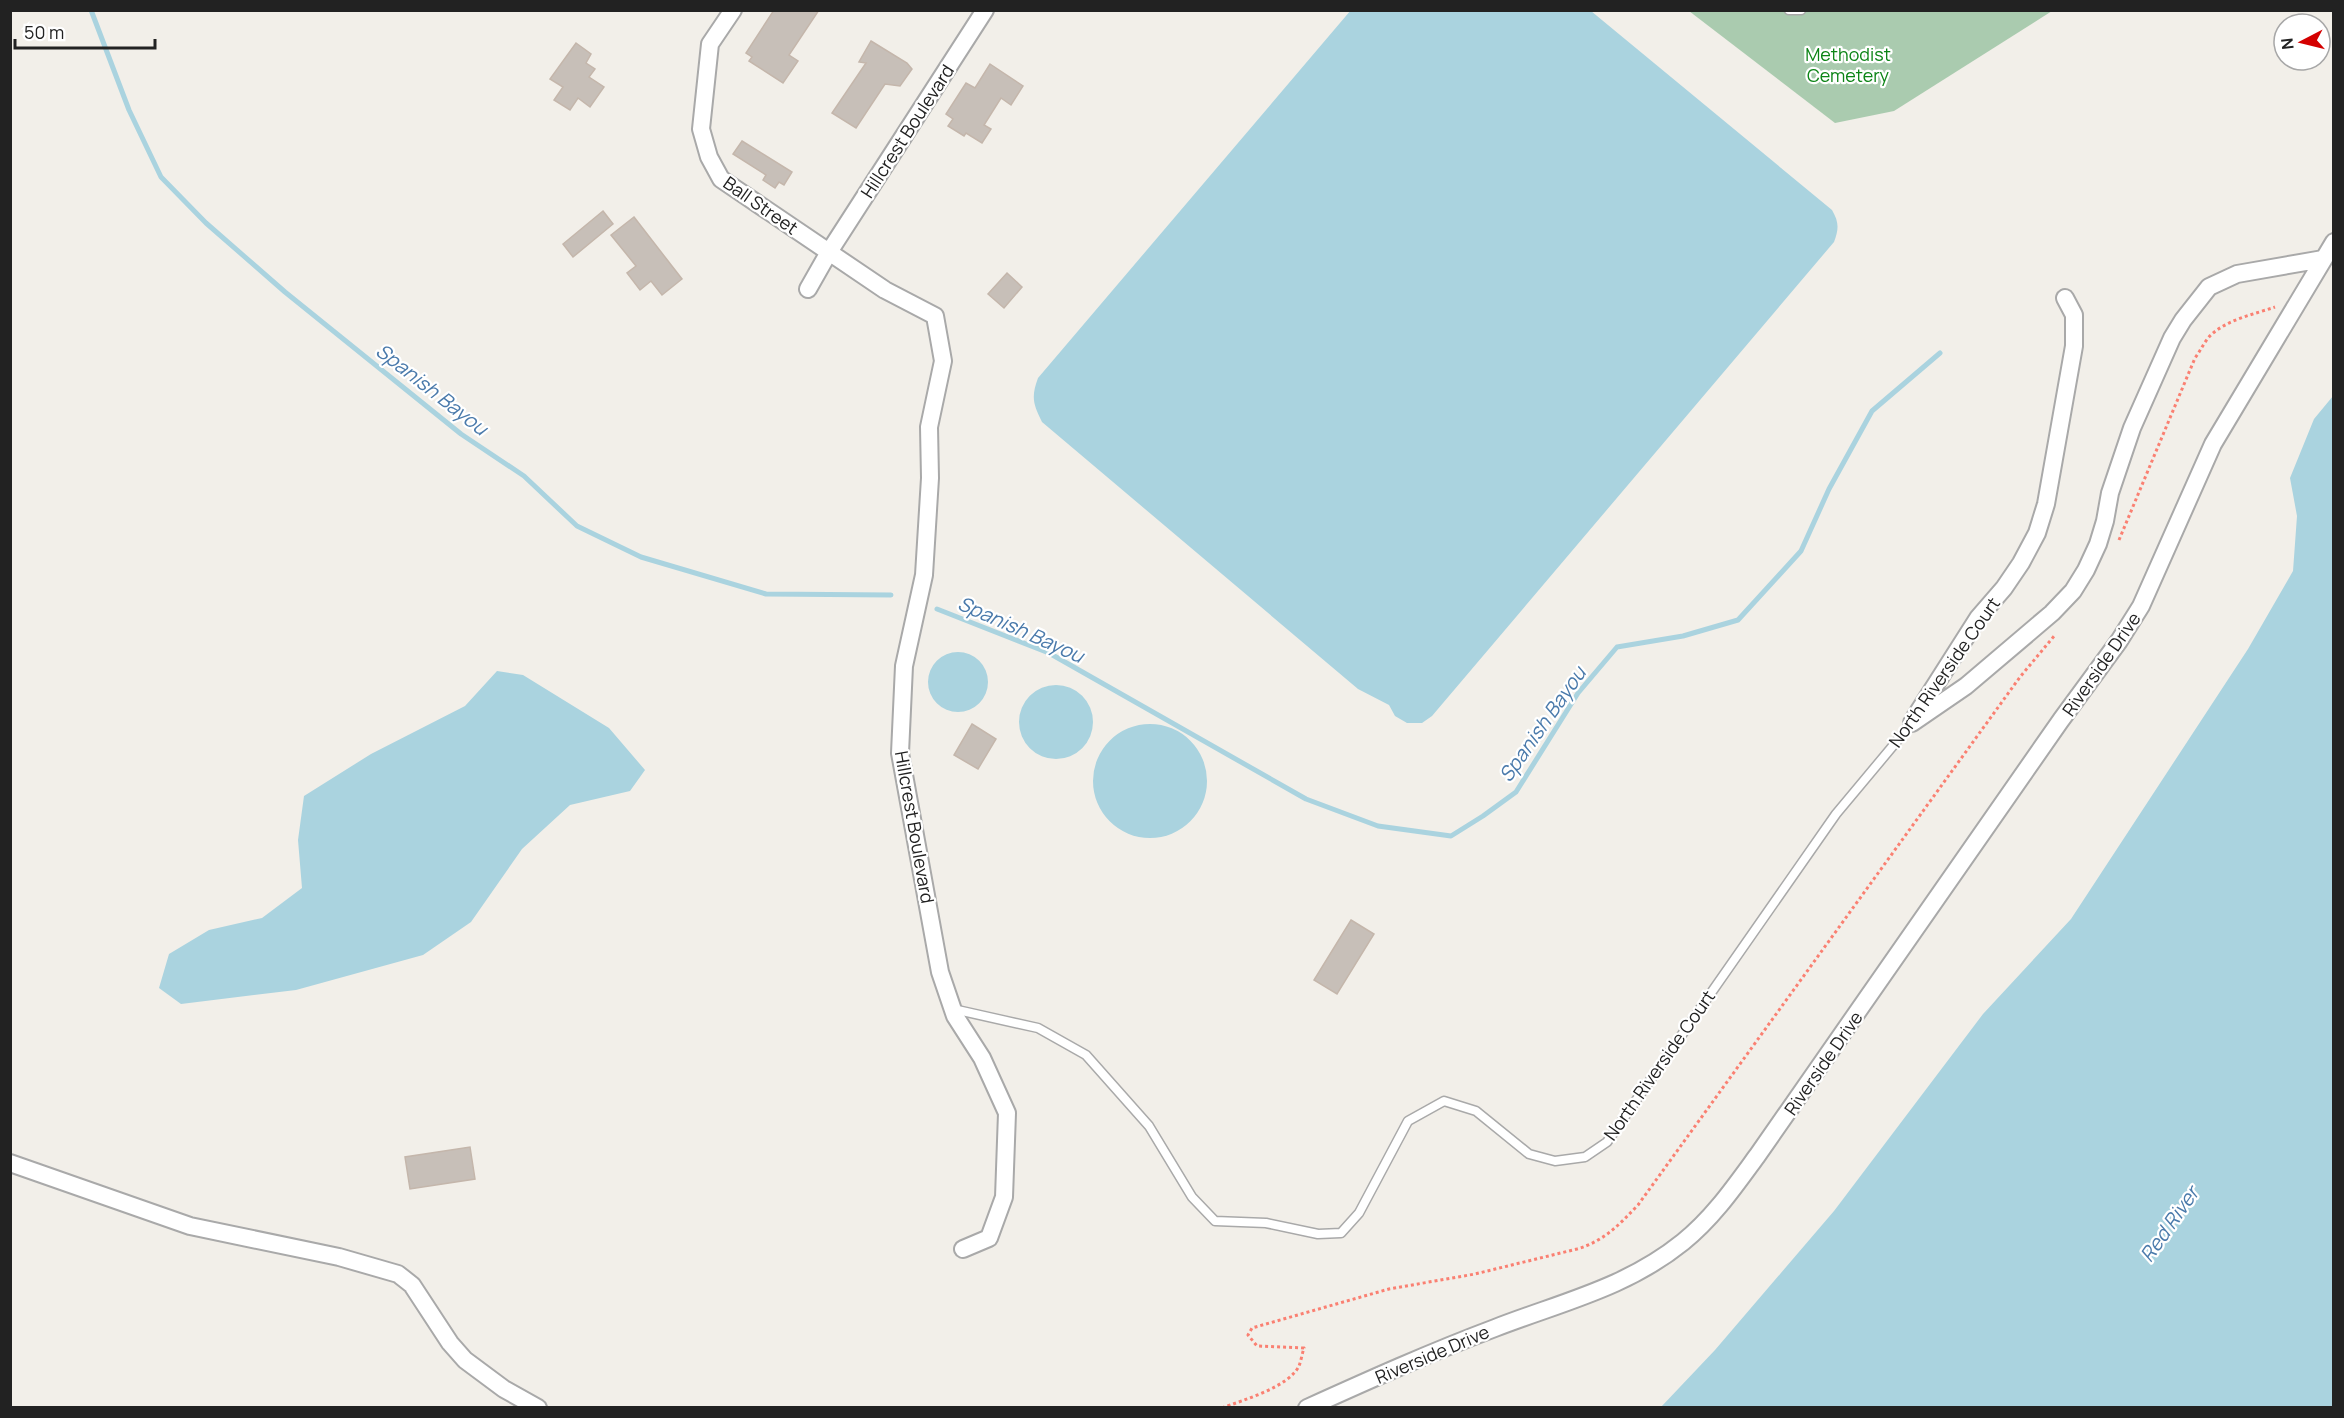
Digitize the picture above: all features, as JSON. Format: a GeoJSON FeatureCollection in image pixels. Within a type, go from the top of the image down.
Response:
{"type":"FeatureCollection","features":[{"type":"Feature","properties":{"kind":"street","name":"Ball Street"},"geometry":{"type":"LineString","coordinates":[[733,10],[710,44],[701,129],[709,157],[721,179],[829,252]]}},
{"type":"Feature","properties":{"kind":"street","name":"Hillcrest Boulevard"},"geometry":{"type":"LineString","coordinates":[[808,289],[829,252],[985,10]]}},
{"type":"Feature","properties":{"kind":"street","name":"Riverside Drive"},"geometry":{"type":"LineString","coordinates":[[1307,1407],[1439,1348],[1592,1294],[1632,1277],[1684,1241],[1722,1203],[1758,1156],[2061,720],[2119,641],[2141,606],[2213,444],[2334,242]]}},
{"type":"Feature","properties":{"kind":"street","name":"Hillcrest Boulevard"},"geometry":{"type":"LineString","coordinates":[[829,252],[885,290],[936,316],[943,361],[929,427],[930,478],[924,575],[904,666],[900,753],[940,972],[953,1009],[982,1058],[1007,1113],[1004,1197],[989,1238],[963,1249]]}},
{"type":"Feature","properties":{"kind":"street"},"geometry":{"type":"LineString","coordinates":[[1912,723],[1966,686],[2052,613],[2073,591],[2098,544],[2106,521],[2115,476],[2136,418],[2182,320],[2209,287],[2236,274],[2323,259]]}},
{"type":"Feature","properties":{"kind":"street","name":"North Riverside Court"},"geometry":{"type":"LineString","coordinates":[[1912,723],[1978,618],[2004,588],[2021,563],[2037,533],[2046,504],[2074,346],[2074,315],[2065,298]]}},
{"type":"Feature","properties":{"kind":"street"},"geometry":{"type":"LineString","coordinates":[[10,1163],[190,1226],[339,1257],[398,1274],[412,1286],[450,1343],[465,1360],[504,1389],[538,1407]]}},
{"type":"Feature","properties":{"kind":"lane"},"geometry":{"type":"LineString","coordinates":[[1789,10],[1802,10]]}},
{"type":"Feature","properties":{"kind":"lane","name":"North Riverside Court"},"geometry":{"type":"LineString","coordinates":[[953,1009],[1038,1028],[1086,1055],[1149,1126],[1192,1197],[1215,1221],[1266,1223],[1318,1234],[1341,1233],[1359,1213],[1408,1121],[1444,1101],[1476,1111],[1529,1154],[1555,1161],[1585,1157],[1607,1142],[1836,814],[1912,723]]}},
{"type":"Feature","properties":{"kind":"path"},"geometry":{"type":"LineString","coordinates":[[2115,548],[2195,358],[2210,335],[2244,317],[2300,298]]}},
{"type":"Feature","properties":{"kind":"path"},"geometry":{"type":"LineString","coordinates":[[1222,1407],[1279,1385],[1292,1376],[1299,1366],[1304,1348],[1257,1346],[1248,1335],[1252,1328],[1389,1288],[1475,1274],[1577,1249],[1591,1245],[1614,1231],[1638,1205],[2020,677],[2058,632]]}},
{"type":"Feature","properties":{"kind":"green space","name":"Methodist Cemetery"},"geometry":{"type":"Polygon","coordinates":[[[1689,11],[2052,11],[1894,111],[1835,123],[1689,11]]]}},
{"type":"Feature","properties":{"kind":"water"},"geometry":{"type":"Polygon","coordinates":[[[1351,10],[1591,11],[1832,210],[1837,226],[1834,242],[1432,716],[1422,723],[1407,723],[1395,716],[1389,705],[1358,689],[1042,422],[1034,400],[1038,378],[1351,10]]]}},
{"type":"Feature","properties":{"kind":"water","name":"Red River"},"geometry":{"type":"Polygon","coordinates":[[[2333,396],[2333,1407],[1661,1407],[1715,1350],[1834,1211],[1983,1014],[2071,919],[2248,649],[2293,571],[2297,516],[2290,478],[2314,419],[2333,396]]]}},
{"type":"Feature","properties":{"kind":"water"},"geometry":{"type":"Polygon","coordinates":[[[952,652],[964,652],[975,657],[983,665],[988,682],[986,694],[975,707],[964,712],[952,712],[941,707],[933,699],[928,688],[928,676],[933,665],[941,657],[952,652]]]}},
{"type":"Feature","properties":{"kind":"water"},"geometry":{"type":"Polygon","coordinates":[[[497,671],[523,675],[609,728],[645,770],[630,791],[570,805],[522,849],[471,922],[423,955],[296,990],[181,1004],[159,988],[169,954],[209,930],[262,918],[302,888],[298,840],[304,796],[371,754],[465,706],[497,671]]]}},
{"type":"Feature","properties":{"kind":"water"},"geometry":{"type":"Polygon","coordinates":[[[1056,685],[1077,691],[1087,701],[1093,722],[1087,743],[1077,753],[1056,759],[1035,753],[1025,743],[1019,722],[1025,701],[1035,691],[1056,685]]]}},
{"type":"Feature","properties":{"kind":"water"},"geometry":{"type":"Polygon","coordinates":[[[1150,724],[1172,728],[1190,741],[1203,759],[1207,781],[1203,803],[1190,821],[1172,834],[1150,838],[1128,834],[1110,821],[1097,803],[1093,781],[1097,759],[1110,741],[1128,728],[1150,724]]]}},
{"type":"Feature","properties":{"kind":"building"},"geometry":{"type":"Polygon","coordinates":[[[774,10],[819,10],[789,55],[798,61],[783,83],[749,61],[752,57],[746,53],[774,10]]]}},
{"type":"Feature","properties":{"kind":"building"},"geometry":{"type":"Polygon","coordinates":[[[871,41],[907,63],[912,69],[900,86],[885,84],[856,128],[832,113],[866,63],[859,62],[871,41]]]}},
{"type":"Feature","properties":{"kind":"building"},"geometry":{"type":"Polygon","coordinates":[[[576,43],[591,54],[586,63],[595,69],[589,77],[604,87],[590,107],[578,98],[570,110],[554,100],[563,87],[550,79],[576,43]]]}},
{"type":"Feature","properties":{"kind":"building"},"geometry":{"type":"Polygon","coordinates":[[[990,64],[1023,86],[1011,105],[1001,98],[984,125],[991,129],[982,143],[948,126],[953,119],[946,114],[966,83],[975,88],[990,64]]]}},
{"type":"Feature","properties":{"kind":"building"},"geometry":{"type":"Polygon","coordinates":[[[742,141],[792,172],[784,185],[779,182],[775,188],[763,180],[766,175],[733,154],[742,141]]]}},
{"type":"Feature","properties":{"kind":"building"},"geometry":{"type":"Polygon","coordinates":[[[603,211],[613,224],[573,257],[563,244],[603,211]]]}},
{"type":"Feature","properties":{"kind":"building"},"geometry":{"type":"Polygon","coordinates":[[[634,217],[682,279],[662,295],[651,281],[640,290],[627,273],[636,266],[611,235],[634,217]]]}},
{"type":"Feature","properties":{"kind":"building"},"geometry":{"type":"Polygon","coordinates":[[[1007,273],[1022,287],[1004,308],[988,294],[1007,273]]]}},
{"type":"Feature","properties":{"kind":"building"},"geometry":{"type":"Polygon","coordinates":[[[972,724],[996,739],[978,769],[954,755],[972,724]]]}},
{"type":"Feature","properties":{"kind":"building"},"geometry":{"type":"Polygon","coordinates":[[[1351,920],[1374,934],[1337,994],[1314,980],[1351,920]]]}},
{"type":"Feature","properties":{"kind":"building"},"geometry":{"type":"Polygon","coordinates":[[[470,1147],[475,1179],[410,1189],[405,1157],[470,1147]]]}},
{"type":"Feature","properties":{"kind":"waterway","name":"Spanish Bayou"},"geometry":{"type":"LineString","coordinates":[[91,10],[129,110],[161,177],[206,223],[285,292],[461,434],[524,476],[577,526],[641,557],[766,594],[891,595]]}},
{"type":"Feature","properties":{"kind":"waterway","name":"Spanish Bayou"},"geometry":{"type":"LineString","coordinates":[[937,609],[1049,653],[1306,799],[1378,826],[1451,836],[1516,792],[1578,693],[1617,647],[1683,636],[1738,620],[1801,551],[1829,489],[1872,411],[1940,353]]}}]}
